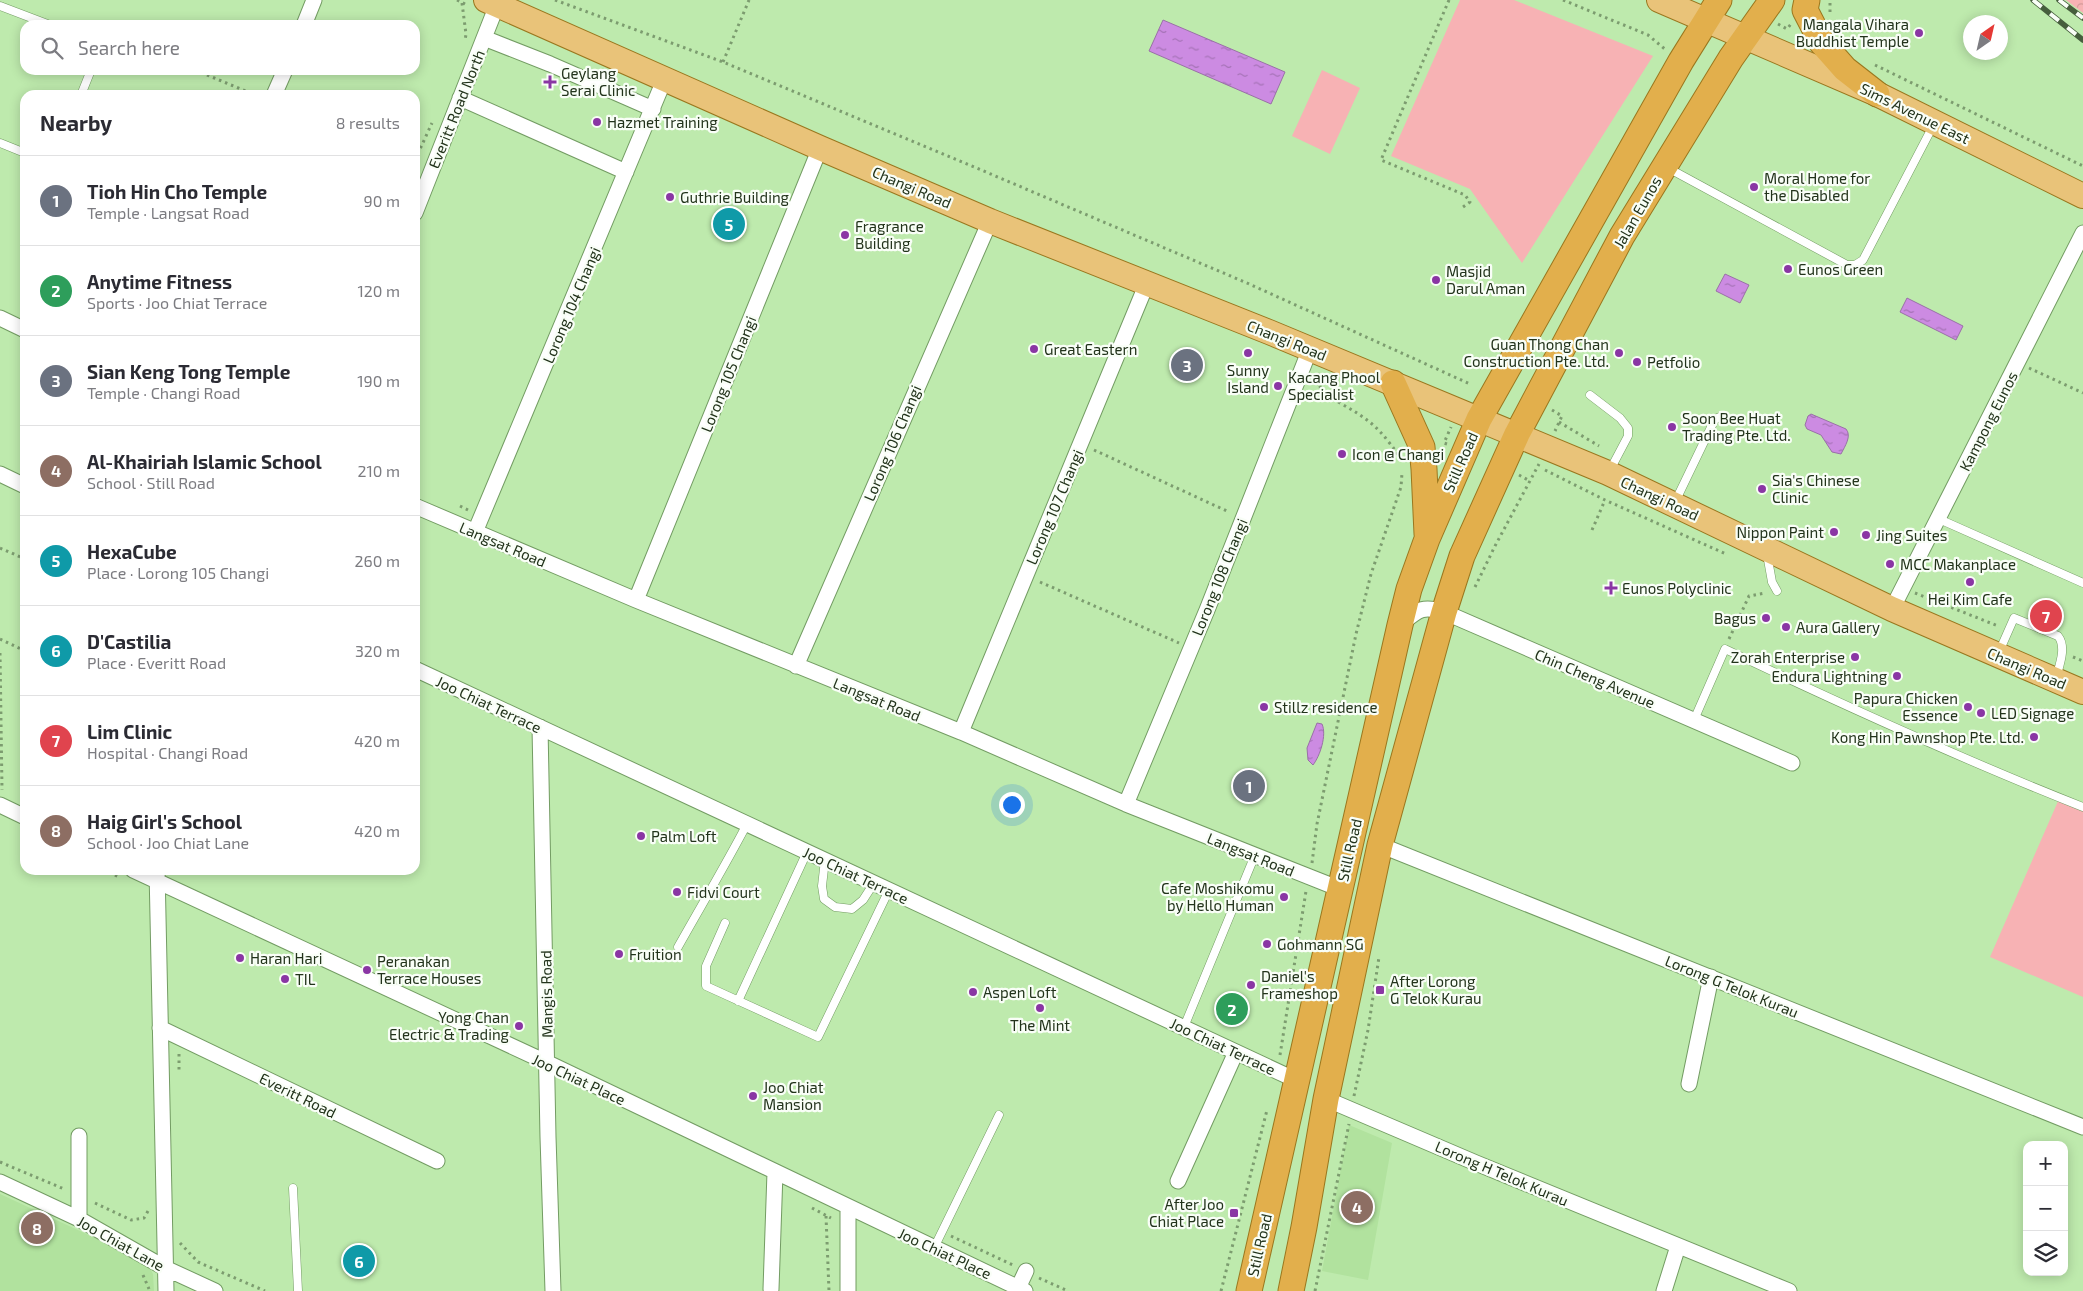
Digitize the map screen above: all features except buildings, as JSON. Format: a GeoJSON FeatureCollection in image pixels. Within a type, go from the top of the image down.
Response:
{"type":"FeatureCollection","features":[{"type":"Feature","properties":{"kind":"highway","name":"Jalan Eunos"},"geometry":{"type":"LineString","coordinates":[[1517,434],[1613,254],[1664,166],[1745,37],[1772,0]]}},
{"type":"Feature","properties":{"kind":"highway"},"geometry":{"type":"LineString","coordinates":[[1822,1],[1805,10],[1822,43],[1845,68],[1877,94]]}},
{"type":"Feature","properties":{"kind":"highway"},"geometry":{"type":"LineString","coordinates":[[1479,419],[1713,9]]}},
{"type":"Feature","properties":{"kind":"highway"},"geometry":{"type":"LineString","coordinates":[[1393,383],[1422,447],[1427,539]]}},
{"type":"Feature","properties":{"kind":"highway","name":"Still Road"},"geometry":{"type":"LineString","coordinates":[[1249,1291],[1409,589],[1427,539],[1479,419]]}},
{"type":"Feature","properties":{"kind":"highway","name":"Still Road"},"geometry":{"type":"LineString","coordinates":[[1291,1291],[1326,1099],[1380,845],[1444,612],[1462,556],[1517,434]]}},
{"type":"Feature","properties":{"kind":"highway"},"geometry":{"type":"LineString","coordinates":[[1394,654],[1402,648],[1418,647],[1426,652],[1432,660]]}},
{"type":"Feature","properties":{"kind":"main road","name":"Sims Avenue East"},"geometry":{"type":"LineString","coordinates":[[1659,0],[1713,9],[1745,37],[1877,94],[2083,196]]}},
{"type":"Feature","properties":{"kind":"main road","name":"Changi Road"},"geometry":{"type":"LineString","coordinates":[[491,2],[990,221],[1517,434],[1613,465],[1674,504],[1766,550],[1892,609],[2083,692]]}},
{"type":"Feature","properties":{"kind":"street"},"geometry":{"type":"LineString","coordinates":[[306,20],[314,0]]}},
{"type":"Feature","properties":{"kind":"street","name":"Everitt Road North"},"geometry":{"type":"LineString","coordinates":[[420,200],[484,38],[491,2]]}},
{"type":"Feature","properties":{"kind":"street"},"geometry":{"type":"LineString","coordinates":[[484,38],[550,64],[652,109]]}},
{"type":"Feature","properties":{"kind":"street"},"geometry":{"type":"LineString","coordinates":[[276,90],[283,75]]}},
{"type":"Feature","properties":{"kind":"street","name":"Lorong 104 Changi"},"geometry":{"type":"LineString","coordinates":[[475,532],[665,78]]}},
{"type":"Feature","properties":{"kind":"street"},"geometry":{"type":"LineString","coordinates":[[460,98],[626,172]]}},
{"type":"Feature","properties":{"kind":"street","name":"Lorong 105 Changi"},"geometry":{"type":"LineString","coordinates":[[636,600],[820,148]]}},
{"type":"Feature","properties":{"kind":"street","name":"Lorong 106 Changi"},"geometry":{"type":"LineString","coordinates":[[796,666],[990,221]]}},
{"type":"Feature","properties":{"kind":"street","name":"Kampong Eunos"},"geometry":{"type":"LineString","coordinates":[[1892,609],[2083,233]]}},
{"type":"Feature","properties":{"kind":"street","name":"Lorong 107 Changi"},"geometry":{"type":"LineString","coordinates":[[961,732],[1147,283]]}},
{"type":"Feature","properties":{"kind":"street"},"geometry":{"type":"LineString","coordinates":[[0,318],[20,328]]}},
{"type":"Feature","properties":{"kind":"street","name":"Lorong 108 Changi"},"geometry":{"type":"LineString","coordinates":[[1126,804],[1310,350]]}},
{"type":"Feature","properties":{"kind":"street"},"geometry":{"type":"LineString","coordinates":[[0,474],[20,484]]}},
{"type":"Feature","properties":{"kind":"street","name":"Langsat Road"},"geometry":{"type":"LineString","coordinates":[[420,508],[636,600],[961,732],[1126,804],[1340,889]]}},
{"type":"Feature","properties":{"kind":"street","name":"Chin Cheng Avenue"},"geometry":{"type":"LineString","coordinates":[[1400,626],[1418,610],[1424,608],[1444,612],[1792,763]]}},
{"type":"Feature","properties":{"kind":"street","name":"Joo Chiat Terrace"},"geometry":{"type":"LineString","coordinates":[[420,671],[1298,1080]]}},
{"type":"Feature","properties":{"kind":"street","name":"Mangis Road"},"geometry":{"type":"LineString","coordinates":[[540,727],[548,1137],[554,1291]]}},
{"type":"Feature","properties":{"kind":"street"},"geometry":{"type":"LineString","coordinates":[[1,805],[20,814]]}},
{"type":"Feature","properties":{"kind":"street","name":"Lorong G Telok Kurau"},"geometry":{"type":"LineString","coordinates":[[1380,845],[2083,1127]]}},
{"type":"Feature","properties":{"kind":"street","name":"Joo Chiat Place"},"geometry":{"type":"LineString","coordinates":[[128,875],[157,876],[1021,1289]]}},
{"type":"Feature","properties":{"kind":"street"},"geometry":{"type":"LineString","coordinates":[[157,876],[166,1291]]}},
{"type":"Feature","properties":{"kind":"street"},"geometry":{"type":"LineString","coordinates":[[1689,1084],[1711,977]]}},
{"type":"Feature","properties":{"kind":"street","name":"Everitt Road"},"geometry":{"type":"LineString","coordinates":[[160,1028],[437,1161]]}},
{"type":"Feature","properties":{"kind":"street"},"geometry":{"type":"LineString","coordinates":[[1178,1182],[1236,1052]]}},
{"type":"Feature","properties":{"kind":"street","name":"Lorong H Telok Kurau"},"geometry":{"type":"LineString","coordinates":[[1326,1099],[1476,1164],[1789,1291]]}},
{"type":"Feature","properties":{"kind":"street"},"geometry":{"type":"LineString","coordinates":[[79,1136],[79,1219]]}},
{"type":"Feature","properties":{"kind":"street"},"geometry":{"type":"LineString","coordinates":[[771,1289],[775,1172]]}},
{"type":"Feature","properties":{"kind":"street","name":"Joo Chiat Lane"},"geometry":{"type":"LineString","coordinates":[[0,1182],[79,1219],[165,1268],[215,1291]]}},
{"type":"Feature","properties":{"kind":"street"},"geometry":{"type":"LineString","coordinates":[[848,1207],[848,1291]]}},
{"type":"Feature","properties":{"kind":"street"},"geometry":{"type":"LineString","coordinates":[[1664,1291],[1678,1246]]}},
{"type":"Feature","properties":{"kind":"street"},"geometry":{"type":"LineString","coordinates":[[1021,1289],[1026,1272]]}},
{"type":"Feature","properties":{"kind":"lane"},"geometry":{"type":"LineString","coordinates":[[0,6],[37,20]]}},
{"type":"Feature","properties":{"kind":"lane"},"geometry":{"type":"LineString","coordinates":[[83,90],[88,75]]}},
{"type":"Feature","properties":{"kind":"lane"},"geometry":{"type":"LineString","coordinates":[[1664,166],[1847,265],[1855,265],[1863,260],[1935,122]]}},
{"type":"Feature","properties":{"kind":"lane"},"geometry":{"type":"LineString","coordinates":[[0,142],[20,151]]}},
{"type":"Feature","properties":{"kind":"lane"},"geometry":{"type":"LineString","coordinates":[[1590,395],[1620,418],[1628,428],[1628,436],[1613,465]]}},
{"type":"Feature","properties":{"kind":"lane"},"geometry":{"type":"LineString","coordinates":[[1674,504],[1715,419],[1720,416]]}},
{"type":"Feature","properties":{"kind":"lane"},"geometry":{"type":"LineString","coordinates":[[1939,519],[2083,583]]}},
{"type":"Feature","properties":{"kind":"lane"},"geometry":{"type":"LineString","coordinates":[[1766,550],[1772,582],[1777,590]]}},
{"type":"Feature","properties":{"kind":"lane"},"geometry":{"type":"LineString","coordinates":[[1998,655],[2014,618],[2058,636],[2062,641],[2062,652],[2055,680]]}},
{"type":"Feature","properties":{"kind":"lane"},"geometry":{"type":"LineString","coordinates":[[1694,720],[1724,649],[1876,720],[2024,784],[2083,807]]}},
{"type":"Feature","properties":{"kind":"lane"},"geometry":{"type":"LineString","coordinates":[[678,947],[747,824]]}},
{"type":"Feature","properties":{"kind":"lane"},"geometry":{"type":"LineString","coordinates":[[738,1001],[807,852]]}},
{"type":"Feature","properties":{"kind":"lane"},"geometry":{"type":"LineString","coordinates":[[1184,1027],[1255,855]]}},
{"type":"Feature","properties":{"kind":"lane"},"geometry":{"type":"LineString","coordinates":[[825,860],[822,886],[824,899],[835,907],[852,908],[864,900],[874,883]]}},
{"type":"Feature","properties":{"kind":"lane"},"geometry":{"type":"LineString","coordinates":[[725,923],[706,966],[706,986],[818,1037],[889,890]]}},
{"type":"Feature","properties":{"kind":"lane"},"geometry":{"type":"LineString","coordinates":[[934,1248],[999,1115]]}},
{"type":"Feature","properties":{"kind":"lane"},"geometry":{"type":"LineString","coordinates":[[293,1188],[298,1291]]}},
{"type":"Feature","properties":{"kind":"path"},"geometry":{"type":"LineString","coordinates":[[554,0],[723,62],[1248,283],[1470,384]]}},
{"type":"Feature","properties":{"kind":"path"},"geometry":{"type":"LineString","coordinates":[[723,62],[749,0]]}},
{"type":"Feature","properties":{"kind":"path"},"geometry":{"type":"LineString","coordinates":[[1449,0],[1382,160],[1465,195],[1470,202],[1463,208]]}},
{"type":"Feature","properties":{"kind":"path"},"geometry":{"type":"LineString","coordinates":[[1562,0],[1648,35],[1672,55]]}},
{"type":"Feature","properties":{"kind":"path"},"geometry":{"type":"LineString","coordinates":[[1822,1],[1831,20]]}},
{"type":"Feature","properties":{"kind":"path"},"geometry":{"type":"LineString","coordinates":[[462,2],[466,34],[463,49]]}},
{"type":"Feature","properties":{"kind":"path"},"geometry":{"type":"LineString","coordinates":[[1870,62],[2083,166]]}},
{"type":"Feature","properties":{"kind":"path"},"geometry":{"type":"LineString","coordinates":[[208,75],[243,90]]}},
{"type":"Feature","properties":{"kind":"path"},"geometry":{"type":"LineString","coordinates":[[420,149],[434,117]]}},
{"type":"Feature","properties":{"kind":"path"},"geometry":{"type":"LineString","coordinates":[[2018,363],[2083,394]]}},
{"type":"Feature","properties":{"kind":"path"},"geometry":{"type":"LineString","coordinates":[[1559,422],[1613,465]]}},
{"type":"Feature","properties":{"kind":"path"},"geometry":{"type":"LineString","coordinates":[[1080,444],[1243,518]]}},
{"type":"Feature","properties":{"kind":"path"},"geometry":{"type":"LineString","coordinates":[[1310,877],[1317,824],[1356,634],[1371,574],[1402,487],[1402,468],[1399,456]]}},
{"type":"Feature","properties":{"kind":"path"},"geometry":{"type":"LineString","coordinates":[[1538,467],[1605,500],[1727,554]]}},
{"type":"Feature","properties":{"kind":"path"},"geometry":{"type":"LineString","coordinates":[[1592,530],[1605,500]]}},
{"type":"Feature","properties":{"kind":"path"},"geometry":{"type":"LineString","coordinates":[[0,548],[20,557]]}},
{"type":"Feature","properties":{"kind":"path"},"geometry":{"type":"LineString","coordinates":[[1035,580],[1181,642],[1178,650]]}},
{"type":"Feature","properties":{"kind":"path"},"geometry":{"type":"LineString","coordinates":[[1903,588],[2008,630]]}},
{"type":"Feature","properties":{"kind":"path"},"geometry":{"type":"LineString","coordinates":[[1724,649],[1749,596],[1777,590]]}},
{"type":"Feature","properties":{"kind":"path"},"geometry":{"type":"LineString","coordinates":[[0,639],[20,649]]}},
{"type":"Feature","properties":{"kind":"path"},"geometry":{"type":"LineString","coordinates":[[2062,652],[2083,661]]}},
{"type":"Feature","properties":{"kind":"path"},"geometry":{"type":"LineString","coordinates":[[0,653],[1,805]]}},
{"type":"Feature","properties":{"kind":"path"},"geometry":{"type":"LineString","coordinates":[[1315,1291],[1368,1030],[1380,948]]}},
{"type":"Feature","properties":{"kind":"path"},"geometry":{"type":"LineString","coordinates":[[0,1162],[131,1220],[144,1218],[150,1206]]}},
{"type":"Feature","properties":{"kind":"path"},"geometry":{"type":"LineString","coordinates":[[826,1216],[829,1291]]}},
{"type":"Feature","properties":{"kind":"path"},"geometry":{"type":"LineString","coordinates":[[198,1262],[265,1291]]}},
{"type":"Feature","properties":{"kind":"shaded area"},"geometry":{"type":"Polygon","coordinates":[[[1349,1125],[1392,1143],[1368,1280],[1322,1271],[1349,1125]]]}},
{"type":"Feature","properties":{"kind":"shaded area"},"geometry":{"type":"Polygon","coordinates":[[[0,1194],[147,1262],[153,1274],[154,1291],[0,1291],[0,1194]]]}},
{"type":"Feature","properties":{"kind":"green space"},"geometry":{"type":"Polygon","coordinates":[[[1460,0],[1514,0],[1653,56],[1522,263],[1470,189],[1391,156],[1460,0]]]}},
{"type":"Feature","properties":{"kind":"green space"},"geometry":{"type":"Polygon","coordinates":[[[2066,0],[2083,0],[2083,13],[2066,0]]]}},
{"type":"Feature","properties":{"kind":"green space"},"geometry":{"type":"Polygon","coordinates":[[[1322,70],[1360,88],[1330,154],[1292,136],[1322,70]]]}},
{"type":"Feature","properties":{"kind":"green space"},"geometry":{"type":"Polygon","coordinates":[[[2059,799],[2083,809],[2083,997],[1990,957],[2059,799]]]}},
{"type":"Feature","properties":{"kind":"water"},"geometry":{"type":"Polygon","coordinates":[[[1163,20],[1285,72],[1271,104],[1149,51],[1163,20]]]}},
{"type":"Feature","properties":{"kind":"water"},"geometry":{"type":"Polygon","coordinates":[[[1725,274],[1749,285],[1740,303],[1716,291],[1725,274]]]}},
{"type":"Feature","properties":{"kind":"water"},"geometry":{"type":"Polygon","coordinates":[[[1907,298],[1963,326],[1956,340],[1900,312],[1907,298]]]}},
{"type":"Feature","properties":{"kind":"water"},"geometry":{"type":"Polygon","coordinates":[[[1811,414],[1846,429],[1848,438],[1841,454],[1832,452],[1821,435],[1807,429],[1805,425],[1808,416],[1811,414]]]}},
{"type":"Feature","properties":{"kind":"water"},"geometry":{"type":"Polygon","coordinates":[[[1317,723],[1322,724],[1324,734],[1320,751],[1313,765],[1308,760],[1307,748],[1317,723]]]}},
{"type":"Feature","properties":{"kind":"railway"},"geometry":{"type":"LineString","coordinates":[[2033,0],[2083,40]]}},
{"type":"Feature","properties":{"kind":"railway"},"geometry":{"type":"LineString","coordinates":[[2059,0],[2083,18]]}},
{"type":"Feature","properties":{"kind":"place","name":"Mangala Vihara Buddhist Temple"},"geometry":{"type":"Point","coordinates":[1919,33]}},
{"type":"Feature","properties":{"kind":"place","name":"Geylang Serai Clinic"},"geometry":{"type":"Point","coordinates":[550,82]}},
{"type":"Feature","properties":{"kind":"place","name":"Hazmet Training"},"geometry":{"type":"Point","coordinates":[597,122]}},
{"type":"Feature","properties":{"kind":"place","name":"Moral Home for the Disabled"},"geometry":{"type":"Point","coordinates":[1754,187]}},
{"type":"Feature","properties":{"kind":"place","name":"Guthrie Building"},"geometry":{"type":"Point","coordinates":[670,197]}},
{"type":"Feature","properties":{"kind":"place","name":"HexaCube"},"geometry":{"type":"Point","coordinates":[729,224]}},
{"type":"Feature","properties":{"kind":"place","name":"Fragrance Building"},"geometry":{"type":"Point","coordinates":[845,235]}},
{"type":"Feature","properties":{"kind":"place","name":"Eunos Green"},"geometry":{"type":"Point","coordinates":[1788,269]}},
{"type":"Feature","properties":{"kind":"place","name":"Masjid Darul Aman"},"geometry":{"type":"Point","coordinates":[1436,280]}},
{"type":"Feature","properties":{"kind":"place","name":"Great Eastern"},"geometry":{"type":"Point","coordinates":[1034,349]}},
{"type":"Feature","properties":{"kind":"place","name":"Sunny Island"},"geometry":{"type":"Point","coordinates":[1248,353]}},
{"type":"Feature","properties":{"kind":"place","name":"Guan Thong Chan Construction Pte. Ltd."},"geometry":{"type":"Point","coordinates":[1619,353]}},
{"type":"Feature","properties":{"kind":"place","name":"Petfolio"},"geometry":{"type":"Point","coordinates":[1637,362]}},
{"type":"Feature","properties":{"kind":"place","name":"Sian Keng Tong Temple"},"geometry":{"type":"Point","coordinates":[1187,365]}},
{"type":"Feature","properties":{"kind":"place","name":"Kacang Phool Specialist"},"geometry":{"type":"Point","coordinates":[1278,386]}},
{"type":"Feature","properties":{"kind":"place","name":"Soon Bee Huat Trading Pte. Ltd."},"geometry":{"type":"Point","coordinates":[1672,427]}},
{"type":"Feature","properties":{"kind":"place","name":"Icon @ Changi"},"geometry":{"type":"Point","coordinates":[1342,454]}},
{"type":"Feature","properties":{"kind":"place","name":"Sia's Chinese Clinic"},"geometry":{"type":"Point","coordinates":[1762,489]}},
{"type":"Feature","properties":{"kind":"place","name":"Nippon Paint"},"geometry":{"type":"Point","coordinates":[1834,532]}},
{"type":"Feature","properties":{"kind":"place","name":"Jing Suites"},"geometry":{"type":"Point","coordinates":[1866,535]}},
{"type":"Feature","properties":{"kind":"place","name":"MCC Makanplace"},"geometry":{"type":"Point","coordinates":[1890,564]}},
{"type":"Feature","properties":{"kind":"place","name":"Hei Kim Cafe"},"geometry":{"type":"Point","coordinates":[1970,582]}},
{"type":"Feature","properties":{"kind":"place","name":"Eunos Polyclinic"},"geometry":{"type":"Point","coordinates":[1611,588]}},
{"type":"Feature","properties":{"kind":"place","name":"Lim Clinic"},"geometry":{"type":"Point","coordinates":[2046,616]}},
{"type":"Feature","properties":{"kind":"place","name":"Bagus"},"geometry":{"type":"Point","coordinates":[1766,618]}},
{"type":"Feature","properties":{"kind":"place","name":"Aura Gallery"},"geometry":{"type":"Point","coordinates":[1786,627]}},
{"type":"Feature","properties":{"kind":"place","name":"Zorah Enterprise"},"geometry":{"type":"Point","coordinates":[1855,657]}},
{"type":"Feature","properties":{"kind":"place","name":"Endura Lightning"},"geometry":{"type":"Point","coordinates":[1897,676]}},
{"type":"Feature","properties":{"kind":"place","name":"Stillz residence"},"geometry":{"type":"Point","coordinates":[1264,707]}},
{"type":"Feature","properties":{"kind":"place","name":"Papura Chicken Essence"},"geometry":{"type":"Point","coordinates":[1968,707]}},
{"type":"Feature","properties":{"kind":"place","name":"LED Signage"},"geometry":{"type":"Point","coordinates":[1981,713]}},
{"type":"Feature","properties":{"kind":"place","name":"Kong Hin Pawnshop Pte. Ltd."},"geometry":{"type":"Point","coordinates":[2034,737]}},
{"type":"Feature","properties":{"kind":"place","name":"Tioh Hin Cho Temple"},"geometry":{"type":"Point","coordinates":[1249,786]}},
{"type":"Feature","properties":{"kind":"place","name":"Palm Loft"},"geometry":{"type":"Point","coordinates":[641,836]}},
{"type":"Feature","properties":{"kind":"place","name":"Fidvi Court"},"geometry":{"type":"Point","coordinates":[677,892]}},
{"type":"Feature","properties":{"kind":"place","name":"Cafe Moshikomu by Hello Human"},"geometry":{"type":"Point","coordinates":[1284,897]}},
{"type":"Feature","properties":{"kind":"place","name":"Gohmann SG"},"geometry":{"type":"Point","coordinates":[1267,944]}},
{"type":"Feature","properties":{"kind":"place","name":"Fruition"},"geometry":{"type":"Point","coordinates":[619,954]}},
{"type":"Feature","properties":{"kind":"place","name":"Haran Hari"},"geometry":{"type":"Point","coordinates":[240,958]}},
{"type":"Feature","properties":{"kind":"place","name":"Peranakan Terrace Houses"},"geometry":{"type":"Point","coordinates":[367,970]}},
{"type":"Feature","properties":{"kind":"place","name":"TIL"},"geometry":{"type":"Point","coordinates":[285,979]}},
{"type":"Feature","properties":{"kind":"place","name":"Daniel's Frameshop"},"geometry":{"type":"Point","coordinates":[1251,985]}},
{"type":"Feature","properties":{"kind":"place","name":"After Lorong G Telok Kurau"},"geometry":{"type":"Point","coordinates":[1380,990]}},
{"type":"Feature","properties":{"kind":"place","name":"Aspen Loft"},"geometry":{"type":"Point","coordinates":[973,992]}},
{"type":"Feature","properties":{"kind":"place","name":"The Mint"},"geometry":{"type":"Point","coordinates":[1040,1008]}},
{"type":"Feature","properties":{"kind":"place","name":"Anytime Fitness"},"geometry":{"type":"Point","coordinates":[1232,1009]}},
{"type":"Feature","properties":{"kind":"place","name":"Yong Chan Electric & Trading"},"geometry":{"type":"Point","coordinates":[519,1026]}},
{"type":"Feature","properties":{"kind":"place","name":"Joo Chiat Mansion"},"geometry":{"type":"Point","coordinates":[753,1096]}},
{"type":"Feature","properties":{"kind":"place","name":"Al-Khairiah Islamic School"},"geometry":{"type":"Point","coordinates":[1357,1207]}},
{"type":"Feature","properties":{"kind":"place","name":"After Joo Chiat Place"},"geometry":{"type":"Point","coordinates":[1234,1213]}},
{"type":"Feature","properties":{"kind":"place","name":"Haig Girl's School"},"geometry":{"type":"Point","coordinates":[37,1228]}},
{"type":"Feature","properties":{"kind":"place","name":"D'Castilia"},"geometry":{"type":"Point","coordinates":[359,1261]}}]}
